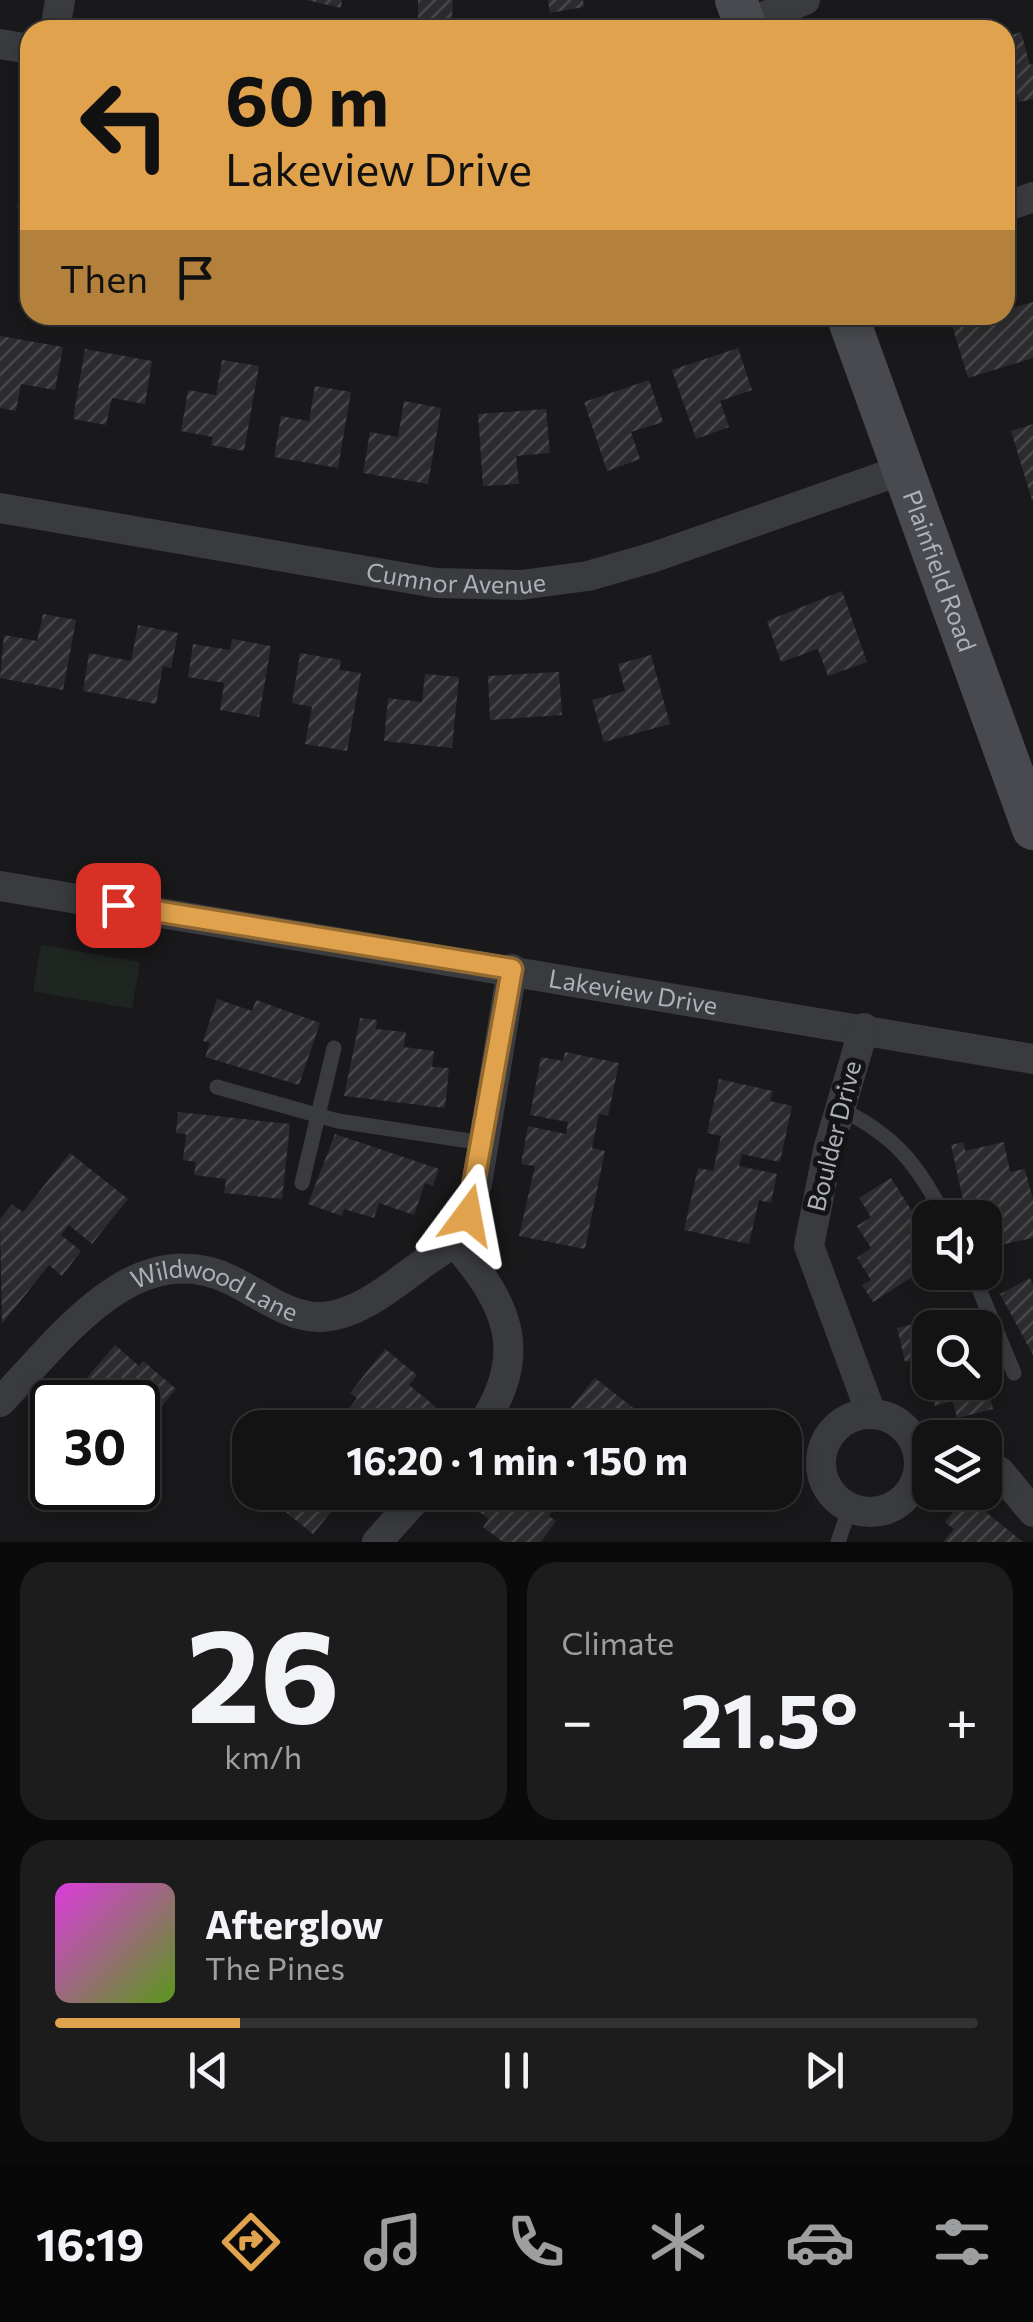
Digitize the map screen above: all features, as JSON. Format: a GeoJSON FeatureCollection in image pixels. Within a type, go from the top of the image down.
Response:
{"type":"FeatureCollection","features":[{"type":"Feature","properties":{"kind":"main road","name":"Plainfield Road"},"geometry":{"type":"LineString","coordinates":[[851,325],[1033,829]]}},
{"type":"Feature","properties":{"kind":"street"},"geometry":{"type":"LineString","coordinates":[[743,18],[806,0]]}},
{"type":"Feature","properties":{"kind":"street","name":"Cumnor Avenue"},"geometry":{"type":"LineString","coordinates":[[0,508],[436,582],[520,585],[588,576],[654,557],[902,470]]}},
{"type":"Feature","properties":{"kind":"street","name":"Lakeview Drive"},"geometry":{"type":"LineString","coordinates":[[0,886],[1033,1058]]}},
{"type":"Feature","properties":{"kind":"street"},"geometry":{"type":"LineString","coordinates":[[491,1410],[506,1376],[506,1321],[482,1274],[454,1242],[468,1215],[512,969]]}},
{"type":"Feature","properties":{"kind":"street","name":"Boulder Drive"},"geometry":{"type":"LineString","coordinates":[[864,1028],[840,1108],[809,1246],[871,1413]]}},
{"type":"Feature","properties":{"kind":"street","name":"Wildwood Lane"},"geometry":{"type":"LineString","coordinates":[[0,1402],[108,1292],[146,1274],[169,1270],[207,1272],[282,1307],[322,1316],[366,1303],[425,1258],[454,1242]]}},
{"type":"Feature","properties":{"kind":"street"},"geometry":{"type":"LineString","coordinates":[[912,1439],[902,1426],[871,1413],[840,1423],[821,1452],[824,1482],[833,1496],[850,1508],[875,1512],[903,1499],[912,1483]]}},
{"type":"Feature","properties":{"kind":"street"},"geometry":{"type":"LineString","coordinates":[[1002,1474],[1033,1512]]}},
{"type":"Feature","properties":{"kind":"street"},"geometry":{"type":"LineString","coordinates":[[378,1542],[406,1510]]}},
{"type":"Feature","properties":{"kind":"lane"},"geometry":{"type":"LineString","coordinates":[[302,1183],[334,1048]]}},
{"type":"Feature","properties":{"kind":"lane"},"geometry":{"type":"LineString","coordinates":[[218,1087],[318,1116],[483,1143]]}},
{"type":"Feature","properties":{"kind":"lane"},"geometry":{"type":"LineString","coordinates":[[840,1108],[883,1130],[926,1181],[936,1200]]}},
{"type":"Feature","properties":{"kind":"lane"},"geometry":{"type":"LineString","coordinates":[[979,1290],[1014,1373]]}},
{"type":"Feature","properties":{"kind":"lane"},"geometry":{"type":"LineString","coordinates":[[838,1542],[850,1508]]}},
{"type":"Feature","properties":{"kind":"shaded area"},"geometry":{"type":"Polygon","coordinates":[[[41,945],[140,962],[132,1009],[33,991],[41,945]]]}},
{"type":"Feature","properties":{"kind":"building"},"geometry":{"type":"Polygon","coordinates":[[[306,0],[342,0],[341,8],[306,0]]]}},
{"type":"Feature","properties":{"kind":"building"},"geometry":{"type":"Polygon","coordinates":[[[418,0],[453,0],[452,19],[418,18],[418,0]]]}},
{"type":"Feature","properties":{"kind":"building"},"geometry":{"type":"Polygon","coordinates":[[[548,0],[583,0],[584,7],[550,13],[548,0]]]}},
{"type":"Feature","properties":{"kind":"building"},"geometry":{"type":"Polygon","coordinates":[[[1021,32],[1030,65],[1033,64],[1033,99],[1019,102],[1015,87],[1015,34],[1021,32]]]}},
{"type":"Feature","properties":{"kind":"building"},"geometry":{"type":"Polygon","coordinates":[[[1033,302],[1033,358],[968,378],[952,325],[1015,325],[1015,307],[1033,302]]]}},
{"type":"Feature","properties":{"kind":"building"},"geometry":{"type":"Polygon","coordinates":[[[0,336],[63,347],[55,390],[21,384],[16,411],[0,408],[0,336]]]}},
{"type":"Feature","properties":{"kind":"building"},"geometry":{"type":"Polygon","coordinates":[[[738,348],[752,390],[720,401],[729,427],[696,439],[672,370],[738,348]]]}},
{"type":"Feature","properties":{"kind":"building"},"geometry":{"type":"Polygon","coordinates":[[[85,349],[152,361],[145,404],[112,398],[106,425],[73,419],[85,349]]]}},
{"type":"Feature","properties":{"kind":"building"},"geometry":{"type":"Polygon","coordinates":[[[222,360],[259,366],[244,451],[211,445],[213,437],[181,431],[188,390],[216,395],[222,360]]]}},
{"type":"Feature","properties":{"kind":"building"},"geometry":{"type":"Polygon","coordinates":[[[649,380],[663,422],[631,432],[640,459],[607,471],[584,402],[649,380]]]}},
{"type":"Feature","properties":{"kind":"building"},"geometry":{"type":"Polygon","coordinates":[[[315,386],[351,392],[338,468],[274,457],[281,416],[309,421],[315,386]]]}},
{"type":"Feature","properties":{"kind":"building"},"geometry":{"type":"Polygon","coordinates":[[[404,401],[441,408],[428,484],[363,473],[370,432],[398,437],[404,401]]]}},
{"type":"Feature","properties":{"kind":"building"},"geometry":{"type":"Polygon","coordinates":[[[546,409],[550,453],[516,456],[519,484],[483,486],[478,414],[546,409]]]}},
{"type":"Feature","properties":{"kind":"building"},"geometry":{"type":"Polygon","coordinates":[[[1033,424],[1033,499],[1032,500],[1011,431],[1033,424]]]}},
{"type":"Feature","properties":{"kind":"building"},"geometry":{"type":"Polygon","coordinates":[[[842,591],[867,662],[828,676],[818,649],[781,662],[767,621],[842,591]]]}},
{"type":"Feature","properties":{"kind":"building"},"geometry":{"type":"Polygon","coordinates":[[[43,614],[76,620],[63,690],[0,678],[4,635],[37,641],[43,614]]]}},
{"type":"Feature","properties":{"kind":"building"},"geometry":{"type":"Polygon","coordinates":[[[138,625],[178,633],[171,668],[163,666],[156,704],[83,691],[89,653],[131,661],[138,625]]]}},
{"type":"Feature","properties":{"kind":"building"},"geometry":{"type":"Polygon","coordinates":[[[232,639],[271,646],[259,717],[220,710],[224,683],[188,677],[193,644],[230,650],[232,639]]]}},
{"type":"Feature","properties":{"kind":"building"},"geometry":{"type":"Polygon","coordinates":[[[300,653],[341,660],[339,670],[361,673],[347,751],[305,744],[312,707],[292,703],[300,653]]]}},
{"type":"Feature","properties":{"kind":"building"},"geometry":{"type":"Polygon","coordinates":[[[651,655],[670,724],[604,742],[592,700],[625,691],[618,664],[651,655]]]}},
{"type":"Feature","properties":{"kind":"building"},"geometry":{"type":"Polygon","coordinates":[[[559,672],[562,715],[490,720],[488,676],[559,672]]]}},
{"type":"Feature","properties":{"kind":"building"},"geometry":{"type":"Polygon","coordinates":[[[425,674],[459,677],[452,748],[384,741],[388,698],[422,702],[425,674]]]}},
{"type":"Feature","properties":{"kind":"building"},"geometry":{"type":"Polygon","coordinates":[[[217,999],[252,1011],[256,1000],[320,1023],[299,1085],[205,1057],[210,1043],[203,1041],[217,999]]]}},
{"type":"Feature","properties":{"kind":"building"},"geometry":{"type":"Polygon","coordinates":[[[360,1018],[377,1020],[376,1029],[406,1032],[404,1047],[434,1051],[432,1067],[449,1068],[445,1108],[344,1096],[360,1018]]]}},
{"type":"Feature","properties":{"kind":"building"},"geometry":{"type":"Polygon","coordinates":[[[565,1052],[619,1063],[608,1116],[599,1114],[592,1148],[605,1151],[585,1249],[519,1236],[535,1166],[521,1164],[528,1126],[566,1134],[568,1122],[530,1115],[541,1057],[563,1061],[565,1052]]]}},
{"type":"Feature","properties":{"kind":"building"},"geometry":{"type":"Polygon","coordinates":[[[719,1079],[773,1091],[770,1101],[792,1106],[780,1162],[742,1154],[739,1166],[777,1174],[771,1203],[759,1200],[749,1244],[684,1230],[698,1168],[713,1171],[721,1136],[707,1133],[719,1079]]]}},
{"type":"Feature","properties":{"kind":"building"},"geometry":{"type":"Polygon","coordinates":[[[178,1112],[290,1124],[282,1199],[224,1193],[226,1179],[194,1175],[196,1162],[183,1160],[186,1134],[176,1133],[178,1112]]]}},
{"type":"Feature","properties":{"kind":"building"},"geometry":{"type":"Polygon","coordinates":[[[335,1134],[439,1169],[433,1186],[425,1183],[414,1215],[379,1203],[374,1218],[344,1209],[342,1216],[308,1204],[335,1134]]]}},
{"type":"Feature","properties":{"kind":"building"},"geometry":{"type":"Polygon","coordinates":[[[964,1142],[965,1151],[1004,1142],[1010,1172],[1025,1169],[1033,1200],[1033,1238],[1002,1244],[1002,1200],[963,1200],[951,1145],[964,1142]]]}},
{"type":"Feature","properties":{"kind":"building"},"geometry":{"type":"Polygon","coordinates":[[[70,1153],[128,1199],[92,1244],[69,1225],[61,1235],[81,1251],[62,1276],[49,1265],[2,1324],[0,1219],[12,1204],[23,1212],[70,1153]]]}},
{"type":"Feature","properties":{"kind":"building"},"geometry":{"type":"Polygon","coordinates":[[[891,1178],[912,1211],[912,1277],[873,1302],[862,1285],[871,1280],[857,1258],[871,1248],[857,1226],[871,1217],[859,1198],[891,1178]]]}},
{"type":"Feature","properties":{"kind":"building"},"geometry":{"type":"Polygon","coordinates":[[[1030,1278],[1033,1285],[1033,1355],[1000,1294],[1030,1278]]]}},
{"type":"Feature","properties":{"kind":"building"},"geometry":{"type":"Polygon","coordinates":[[[912,1324],[912,1361],[905,1362],[897,1328],[912,1324]]]}},
{"type":"Feature","properties":{"kind":"building"},"geometry":{"type":"Polygon","coordinates":[[[115,1345],[139,1366],[143,1361],[176,1389],[160,1408],[160,1380],[85,1380],[115,1345]]]}},
{"type":"Feature","properties":{"kind":"building"},"geometry":{"type":"Polygon","coordinates":[[[385,1349],[417,1375],[409,1385],[436,1407],[348,1410],[357,1398],[350,1393],[385,1349]]]}},
{"type":"Feature","properties":{"kind":"building"},"geometry":{"type":"Polygon","coordinates":[[[595,1378],[636,1410],[569,1410],[595,1378]]]}},
{"type":"Feature","properties":{"kind":"building"},"geometry":{"type":"Polygon","coordinates":[[[933,1400],[991,1400],[993,1409],[957,1418],[953,1401],[935,1406],[933,1400]]]}},
{"type":"Feature","properties":{"kind":"building"},"geometry":{"type":"Polygon","coordinates":[[[283,1510],[332,1510],[313,1534],[283,1510]]]}},
{"type":"Feature","properties":{"kind":"building"},"geometry":{"type":"Polygon","coordinates":[[[477,1510],[553,1510],[549,1516],[556,1521],[541,1542],[503,1542],[483,1527],[489,1519],[477,1510]]]}},
{"type":"Feature","properties":{"kind":"building"},"geometry":{"type":"Polygon","coordinates":[[[955,1510],[983,1510],[1023,1542],[943,1542],[954,1529],[945,1522],[955,1510]]]}},
{"type":"Feature","properties":{"kind":"route"},"geometry":{"type":"LineString","coordinates":[[118,905],[512,969],[477,1184],[468,1215]]}}]}
